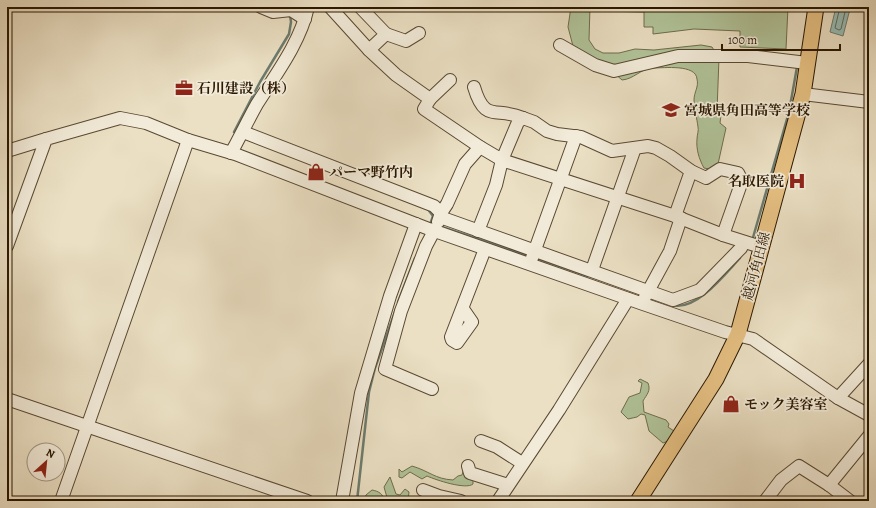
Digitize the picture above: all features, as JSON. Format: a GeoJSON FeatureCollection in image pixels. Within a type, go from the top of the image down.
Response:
{"type":"FeatureCollection","features":[{"type":"Feature","properties":{"kind":"main road","name":"越河角田線"},"geometry":{"type":"LineString","coordinates":[[638,501],[716,379],[738,334],[803,94],[816,7]]}},
{"type":"Feature","properties":{"kind":"street"},"geometry":{"type":"LineString","coordinates":[[231,153],[257,105],[279,71],[306,13],[289,8],[272,12],[261,7]]}},
{"type":"Feature","properties":{"kind":"street"},"geometry":{"type":"LineString","coordinates":[[330,7],[369,50],[396,75],[430,98]]}},
{"type":"Feature","properties":{"kind":"street"},"geometry":{"type":"LineString","coordinates":[[360,7],[386,34],[399,40],[406,41],[418,33]]}},
{"type":"Feature","properties":{"kind":"street"},"geometry":{"type":"LineString","coordinates":[[369,50],[386,34]]}},
{"type":"Feature","properties":{"kind":"street"},"geometry":{"type":"LineString","coordinates":[[560,45],[595,65],[614,71],[678,56],[748,56],[807,63]]}},
{"type":"Feature","properties":{"kind":"street"},"geometry":{"type":"LineString","coordinates":[[450,80],[430,98],[424,108],[480,148],[502,160],[678,217],[723,235],[761,247]]}},
{"type":"Feature","properties":{"kind":"street"},"geometry":{"type":"LineString","coordinates":[[474,86],[481,106],[486,111],[507,113],[523,118],[534,122],[547,131],[557,134],[576,136],[612,151],[648,146],[656,148],[691,171],[708,178],[720,169],[726,169],[738,173],[742,179],[723,235]]}},
{"type":"Feature","properties":{"kind":"street"},"geometry":{"type":"LineString","coordinates":[[803,94],[869,102]]}},
{"type":"Feature","properties":{"kind":"street"},"geometry":{"type":"LineString","coordinates":[[7,151],[120,118],[146,123],[188,140],[231,153],[485,249],[726,332],[753,339],[838,398],[869,415]]}},
{"type":"Feature","properties":{"kind":"street"},"geometry":{"type":"LineString","coordinates":[[478,231],[496,185],[502,160],[518,122],[523,118]]}},
{"type":"Feature","properties":{"kind":"street"},"geometry":{"type":"LineString","coordinates":[[243,132],[420,200],[434,206],[441,215],[478,231],[592,270],[673,300],[700,290],[741,248],[744,242]]}},
{"type":"Feature","properties":{"kind":"street"},"geometry":{"type":"LineString","coordinates":[[530,265],[576,136]]}},
{"type":"Feature","properties":{"kind":"street"},"geometry":{"type":"LineString","coordinates":[[7,246],[46,139]]}},
{"type":"Feature","properties":{"kind":"street"},"geometry":{"type":"LineString","coordinates":[[60,501],[188,140]]}},
{"type":"Feature","properties":{"kind":"street"},"geometry":{"type":"LineString","coordinates":[[7,142],[19,148]]}},
{"type":"Feature","properties":{"kind":"street"},"geometry":{"type":"LineString","coordinates":[[432,389],[385,369],[401,311],[426,246],[435,231],[436,225],[465,164],[480,148]]}},
{"type":"Feature","properties":{"kind":"street"},"geometry":{"type":"LineString","coordinates":[[592,270],[635,148]]}},
{"type":"Feature","properties":{"kind":"street"},"geometry":{"type":"LineString","coordinates":[[643,304],[648,290],[670,251],[691,171]]}},
{"type":"Feature","properties":{"kind":"street"},"geometry":{"type":"LineString","coordinates":[[342,501],[361,393],[390,296],[416,224]]}},
{"type":"Feature","properties":{"kind":"street"},"geometry":{"type":"LineString","coordinates":[[463,309],[473,277],[485,249]]}},
{"type":"Feature","properties":{"kind":"street"},"geometry":{"type":"LineString","coordinates":[[498,501],[522,463],[559,410],[628,299]]}},
{"type":"Feature","properties":{"kind":"street"},"geometry":{"type":"LineString","coordinates":[[838,398],[869,364]]}},
{"type":"Feature","properties":{"kind":"street"},"geometry":{"type":"LineString","coordinates":[[7,400],[307,501]]}},
{"type":"Feature","properties":{"kind":"street"},"geometry":{"type":"LineString","coordinates":[[829,485],[869,436]]}},
{"type":"Feature","properties":{"kind":"street"},"geometry":{"type":"LineString","coordinates":[[481,441],[503,450],[522,463]]}},
{"type":"Feature","properties":{"kind":"street"},"geometry":{"type":"LineString","coordinates":[[468,466],[470,473],[508,485]]}},
{"type":"Feature","properties":{"kind":"street"},"geometry":{"type":"LineString","coordinates":[[768,500],[782,480],[799,466],[829,485],[850,501]]}},
{"type":"Feature","properties":{"kind":"street"},"geometry":{"type":"LineString","coordinates":[[423,490],[439,496],[461,501]]}},
{"type":"Feature","properties":{"kind":"green space"},"geometry":{"type":"Polygon","coordinates":[[[571,7],[590,7],[589,40],[595,49],[603,53],[619,53],[635,49],[654,50],[701,45],[712,47],[719,58],[717,111],[721,115],[720,123],[726,128],[718,164],[709,169],[704,168],[698,154],[698,128],[694,100],[697,85],[695,74],[686,69],[679,68],[653,68],[644,70],[630,78],[622,80],[605,65],[573,46],[568,27],[571,7]]]}},
{"type":"Feature","properties":{"kind":"green space"},"geometry":{"type":"Polygon","coordinates":[[[602,7],[788,7],[786,49],[740,47],[740,31],[694,29],[653,34],[653,27],[644,27],[644,12],[602,11],[602,7]]]}},
{"type":"Feature","properties":{"kind":"green space"},"geometry":{"type":"Polygon","coordinates":[[[640,379],[648,383],[649,386],[648,392],[643,401],[644,412],[666,420],[669,424],[668,427],[674,431],[668,441],[663,443],[649,431],[645,415],[641,414],[637,417],[628,419],[621,412],[629,397],[640,393],[642,383],[638,381],[640,379]]]}},
{"type":"Feature","properties":{"kind":"green space"},"geometry":{"type":"Polygon","coordinates":[[[412,466],[441,478],[453,480],[462,475],[464,468],[473,480],[473,484],[469,486],[458,485],[427,476],[422,479],[410,472],[402,478],[399,477],[399,469],[402,472],[412,466]]]}},
{"type":"Feature","properties":{"kind":"green space"},"geometry":{"type":"Polygon","coordinates":[[[390,477],[396,494],[400,495],[405,489],[409,492],[408,501],[388,501],[384,487],[390,477]]]}},
{"type":"Feature","properties":{"kind":"green space"},"geometry":{"type":"Polygon","coordinates":[[[372,490],[380,493],[383,496],[384,501],[364,501],[366,495],[372,490]]]}},
{"type":"Feature","properties":{"kind":"water"},"geometry":{"type":"Polygon","coordinates":[[[836,7],[850,9],[843,36],[830,32],[836,7]]]}},
{"type":"Feature","properties":{"kind":"waterway"},"geometry":{"type":"LineString","coordinates":[[238,133],[234,132],[260,82],[289,34],[291,22],[290,15]]}},
{"type":"Feature","properties":{"kind":"waterway"},"geometry":{"type":"LineString","coordinates":[[752,241],[789,112],[797,67]]}},
{"type":"Feature","properties":{"kind":"waterway"},"geometry":{"type":"LineString","coordinates":[[427,208],[433,216],[430,225]]}},
{"type":"Feature","properties":{"kind":"waterway"},"geometry":{"type":"LineString","coordinates":[[439,226],[529,256]]}},
{"type":"Feature","properties":{"kind":"waterway"},"geometry":{"type":"LineString","coordinates":[[398,302],[415,258]]}},
{"type":"Feature","properties":{"kind":"waterway"},"geometry":{"type":"LineString","coordinates":[[536,258],[588,276]]}},
{"type":"Feature","properties":{"kind":"waterway"},"geometry":{"type":"LineString","coordinates":[[672,305],[681,306],[691,303],[700,297],[718,282],[740,258]]}},
{"type":"Feature","properties":{"kind":"waterway"},"geometry":{"type":"LineString","coordinates":[[357,501],[369,392],[375,368],[396,309]]}},
{"type":"Feature","properties":{"kind":"place","name":"石川建設（株）"},"geometry":{"type":"Point","coordinates":[184,88]}},
{"type":"Feature","properties":{"kind":"place","name":"宮城県角田高等学校"},"geometry":{"type":"Point","coordinates":[671,110]}},
{"type":"Feature","properties":{"kind":"place","name":"パーマ野竹内"},"geometry":{"type":"Point","coordinates":[316,172]}},
{"type":"Feature","properties":{"kind":"place","name":"名取医院"},"geometry":{"type":"Point","coordinates":[797,181]}},
{"type":"Feature","properties":{"kind":"place","name":"モック美容室"},"geometry":{"type":"Point","coordinates":[731,404]}}]}
